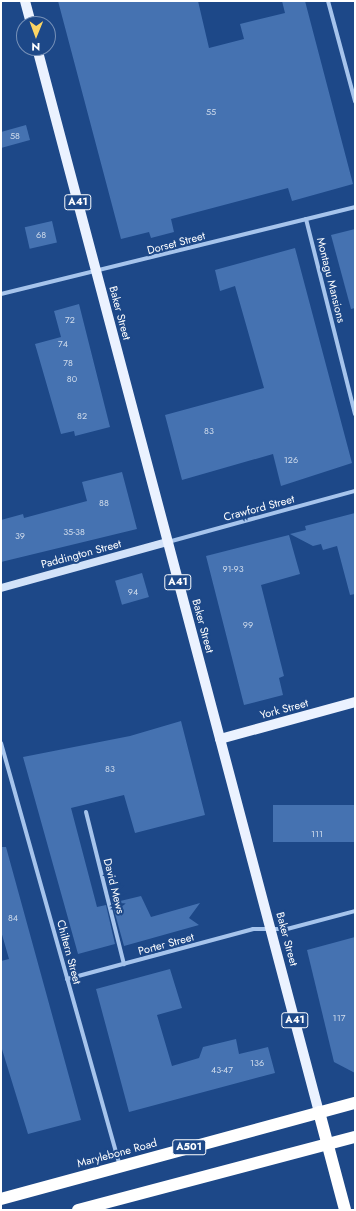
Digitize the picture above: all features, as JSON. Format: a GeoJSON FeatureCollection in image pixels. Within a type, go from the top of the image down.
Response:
{"type":"FeatureCollection","features":[{"type":"Feature","properties":{"kind":"highway","name":"Marylebone Road"},"geometry":{"type":"LineString","coordinates":[[1,1199],[355,1103]]}},
{"type":"Feature","properties":{"kind":"highway","name":"Baker Street"},"geometry":{"type":"LineString","coordinates":[[319,1112],[345,1210]]}},
{"type":"Feature","properties":{"kind":"highway"},"geometry":{"type":"LineString","coordinates":[[78,1210],[355,1137]]}},
{"type":"Feature","properties":{"kind":"main road"},"geometry":{"type":"LineString","coordinates":[[25,1],[29,16]]}},
{"type":"Feature","properties":{"kind":"main road","name":"Baker Street"},"geometry":{"type":"LineString","coordinates":[[39,56],[319,1112]]}},
{"type":"Feature","properties":{"kind":"main road","name":"Paddington Street"},"geometry":{"type":"LineString","coordinates":[[1,588],[167,542]]}},
{"type":"Feature","properties":{"kind":"main road","name":"York Street"},"geometry":{"type":"LineString","coordinates":[[220,739],[355,702]]}},
{"type":"Feature","properties":{"kind":"street"},"geometry":{"type":"LineString","coordinates":[[328,1],[355,101]]}},
{"type":"Feature","properties":{"kind":"street","name":"Dorset Street"},"geometry":{"type":"LineString","coordinates":[[1,294],[96,272],[355,207]]}},
{"type":"Feature","properties":{"kind":"street","name":"Montagu Mansions"},"geometry":{"type":"LineString","coordinates":[[306,219],[355,414]]}},
{"type":"Feature","properties":{"kind":"street","name":"Crawford Street"},"geometry":{"type":"LineString","coordinates":[[167,542],[355,491]]}},
{"type":"Feature","properties":{"kind":"street","name":"Chiltern Street"},"geometry":{"type":"LineString","coordinates":[[1,743],[120,1166]]}},
{"type":"Feature","properties":{"kind":"street","name":"David Mews"},"geometry":{"type":"LineString","coordinates":[[86,812],[124,964]]}},
{"type":"Feature","properties":{"kind":"street","name":"Porter Street"},"geometry":{"type":"LineString","coordinates":[[67,979],[253,929],[287,929],[355,911]]}},
{"type":"Feature","properties":{"kind":"building"},"geometry":{"type":"Polygon","coordinates":[[[58,1],[198,1],[209,48],[244,39],[240,24],[285,13],[282,1],[305,1],[353,184],[292,201],[288,188],[171,219],[174,232],[151,238],[149,232],[121,239],[58,1]]]}},
{"type":"Feature","properties":{"kind":"building"},"geometry":{"type":"Polygon","coordinates":[[[26,125],[30,140],[1,148],[1,132],[26,125]]]}},
{"type":"Feature","properties":{"kind":"building"},"geometry":{"type":"Polygon","coordinates":[[[52,221],[57,242],[30,249],[25,227],[52,221]]]}},
{"type":"Feature","properties":{"kind":"building"},"geometry":{"type":"Polygon","coordinates":[[[355,229],[355,308],[351,309],[331,235],[355,229]]]}},
{"type":"Feature","properties":{"kind":"building"},"geometry":{"type":"Polygon","coordinates":[[[295,248],[352,463],[281,486],[273,454],[182,480],[165,415],[264,388],[235,286],[220,291],[215,270],[295,248]]]}},
{"type":"Feature","properties":{"kind":"building"},"geometry":{"type":"Polygon","coordinates":[[[79,304],[110,427],[75,436],[74,431],[61,434],[35,344],[61,337],[54,311],[79,304]]]}},
{"type":"Feature","properties":{"kind":"building"},"geometry":{"type":"Polygon","coordinates":[[[122,472],[137,529],[1,562],[1,520],[23,514],[24,518],[87,501],[82,482],[122,472]]]}},
{"type":"Feature","properties":{"kind":"building"},"geometry":{"type":"Polygon","coordinates":[[[355,513],[355,594],[350,595],[337,546],[323,550],[321,544],[313,546],[290,534],[306,530],[305,526],[355,513]]]}},
{"type":"Feature","properties":{"kind":"building"},"geometry":{"type":"Polygon","coordinates":[[[289,535],[300,574],[261,585],[284,676],[279,678],[283,695],[244,705],[206,556],[289,535]]]}},
{"type":"Feature","properties":{"kind":"building"},"geometry":{"type":"Polygon","coordinates":[[[142,573],[149,597],[122,605],[115,581],[142,573]]]}},
{"type":"Feature","properties":{"kind":"building"},"geometry":{"type":"Polygon","coordinates":[[[181,721],[205,815],[135,833],[124,795],[71,808],[97,907],[106,905],[115,944],[78,954],[23,757],[130,736],[181,721]]]}},
{"type":"Feature","properties":{"kind":"building"},"geometry":{"type":"Polygon","coordinates":[[[273,805],[355,805],[355,842],[273,842],[273,805]]]}},
{"type":"Feature","properties":{"kind":"building"},"geometry":{"type":"Polygon","coordinates":[[[1,847],[6,847],[81,1120],[28,1134],[1,1046],[1,961],[9,959],[1,931],[1,847]]]}},
{"type":"Feature","properties":{"kind":"building"},"geometry":{"type":"Polygon","coordinates":[[[141,896],[151,917],[200,903],[189,918],[199,925],[124,946],[112,903],[141,896]]]}},
{"type":"Feature","properties":{"kind":"building"},"geometry":{"type":"Polygon","coordinates":[[[355,937],[355,1073],[334,1062],[307,950],[355,937]]]}},
{"type":"Feature","properties":{"kind":"building"},"geometry":{"type":"Polygon","coordinates":[[[170,969],[182,1008],[157,1015],[172,1066],[199,1058],[203,1047],[236,1039],[239,1054],[268,1047],[275,1073],[129,1112],[96,989],[170,969]]]}}]}
